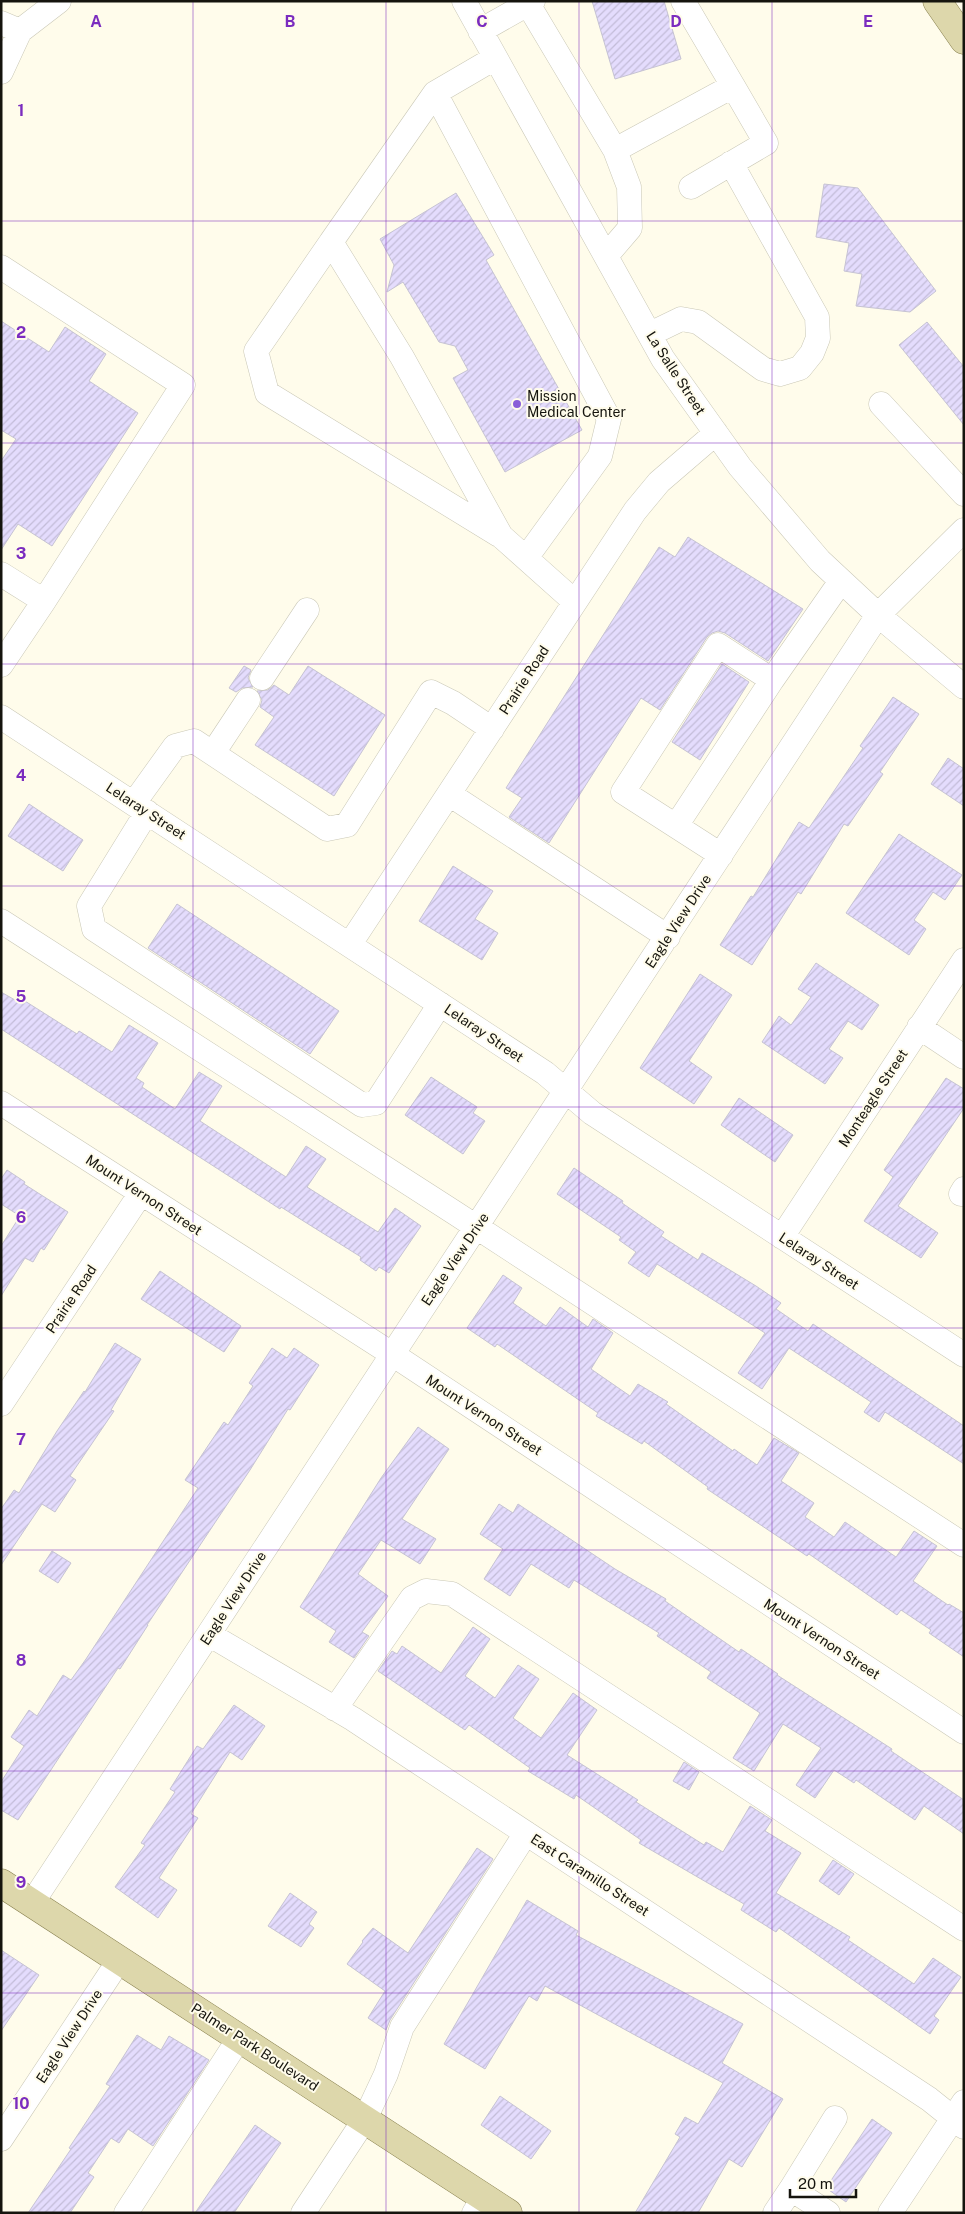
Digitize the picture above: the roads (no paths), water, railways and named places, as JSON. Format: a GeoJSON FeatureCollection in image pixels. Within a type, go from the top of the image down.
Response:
{"type":"FeatureCollection","features":[{"type":"Feature","properties":{"kind":"main road"},"geometry":{"type":"LineString","coordinates":[[937,1],[964,40]]}},
{"type":"Feature","properties":{"kind":"main road","name":"Palmer Park Boulevard"},"geometry":{"type":"LineString","coordinates":[[1,1883],[365,2119],[479,2205],[508,2213]]}},
{"type":"Feature","properties":{"kind":"street"},"geometry":{"type":"LineString","coordinates":[[1,72],[11,27],[59,1]]}},
{"type":"Feature","properties":{"kind":"street","name":"La Salle Street"},"geometry":{"type":"LineString","coordinates":[[464,1],[663,359],[740,467],[820,561],[878,615],[964,687]]}},
{"type":"Feature","properties":{"kind":"street"},"geometry":{"type":"LineString","coordinates":[[683,1],[766,143],[691,187]]}},
{"type":"Feature","properties":{"kind":"street"},"geometry":{"type":"LineString","coordinates":[[480,30],[530,3],[615,150],[629,187],[630,228],[606,256]]}},
{"type":"Feature","properties":{"kind":"street"},"geometry":{"type":"LineString","coordinates":[[495,58],[435,93],[256,351],[267,393],[501,536],[575,602]]}},
{"type":"Feature","properties":{"kind":"street"},"geometry":{"type":"LineString","coordinates":[[615,150],[733,86]]}},
{"type":"Feature","properties":{"kind":"street"},"geometry":{"type":"LineString","coordinates":[[435,93],[609,419],[600,456],[526,558]]}},
{"type":"Feature","properties":{"kind":"street"},"geometry":{"type":"LineString","coordinates":[[650,334],[680,319],[698,322],[763,368],[780,374],[800,368],[812,352],[818,338],[817,317],[731,163]]}},
{"type":"Feature","properties":{"kind":"street"},"geometry":{"type":"LineString","coordinates":[[331,242],[402,358],[501,536]]}},
{"type":"Feature","properties":{"kind":"street"},"geometry":{"type":"LineString","coordinates":[[1,268],[183,385],[1,666]]}},
{"type":"Feature","properties":{"kind":"street"},"geometry":{"type":"LineString","coordinates":[[881,404],[964,494]]}},
{"type":"Feature","properties":{"kind":"street","name":"Prairie Road"},"geometry":{"type":"LineString","coordinates":[[350,944],[635,512],[659,482],[716,433]]}},
{"type":"Feature","properties":{"kind":"street","name":"Eagle View Drive"},"geometry":{"type":"LineString","coordinates":[[32,1903],[878,615],[964,530]]}},
{"type":"Feature","properties":{"kind":"street"},"geometry":{"type":"LineString","coordinates":[[1,574],[44,602]]}},
{"type":"Feature","properties":{"kind":"street"},"geometry":{"type":"LineString","coordinates":[[676,826],[772,680],[841,580]]}},
{"type":"Feature","properties":{"kind":"street"},"geometry":{"type":"LineString","coordinates":[[262,678],[307,610]]}},
{"type":"Feature","properties":{"kind":"street"},"geometry":{"type":"LineString","coordinates":[[721,855],[623,792],[718,645],[772,680]]}},
{"type":"Feature","properties":{"kind":"street"},"geometry":{"type":"LineString","coordinates":[[440,1004],[376,1102],[362,1105],[94,929],[89,906],[140,807],[175,746],[194,741],[327,829],[347,825],[431,692],[454,703],[492,729]]}},
{"type":"Feature","properties":{"kind":"street"},"geometry":{"type":"LineString","coordinates":[[213,754],[248,700]]}},
{"type":"Feature","properties":{"kind":"street","name":"Lelaray Street"},"geometry":{"type":"LineString","coordinates":[[1,717],[545,1073],[592,1113],[964,1355]]}},
{"type":"Feature","properties":{"kind":"street"},"geometry":{"type":"LineString","coordinates":[[449,794],[668,937]]}},
{"type":"Feature","properties":{"kind":"street"},"geometry":{"type":"LineString","coordinates":[[1,921],[477,1227],[964,1545]]}},
{"type":"Feature","properties":{"kind":"street","name":"Monteagle Street"},"geometry":{"type":"LineString","coordinates":[[782,1237],[964,960]]}},
{"type":"Feature","properties":{"kind":"street"},"geometry":{"type":"LineString","coordinates":[[920,1027],[964,1057]]}},
{"type":"Feature","properties":{"kind":"street","name":"Mount Vernon Street"},"geometry":{"type":"LineString","coordinates":[[1,1103],[392,1354],[964,1732]]}},
{"type":"Feature","properties":{"kind":"street","name":"Prairie Road"},"geometry":{"type":"LineString","coordinates":[[1,1404],[141,1193]]}},
{"type":"Feature","properties":{"kind":"street"},"geometry":{"type":"LineString","coordinates":[[335,1709],[412,1598],[426,1591],[452,1594],[964,1929]]}},
{"type":"Feature","properties":{"kind":"street","name":"East Caramillo Street"},"geometry":{"type":"LineString","coordinates":[[210,1634],[335,1709],[929,2099],[960,2116]]}},
{"type":"Feature","properties":{"kind":"street"},"geometry":{"type":"LineString","coordinates":[[303,2213],[365,2119],[386,2074],[402,2027],[526,1833]]}},
{"type":"Feature","properties":{"kind":"street","name":"Eagle View Drive"},"geometry":{"type":"LineString","coordinates":[[1,2139],[120,1959]]}},
{"type":"Feature","properties":{"kind":"street"},"geometry":{"type":"LineString","coordinates":[[126,2213],[240,2037]]}},
{"type":"Feature","properties":{"kind":"street"},"geometry":{"type":"LineString","coordinates":[[890,2213],[960,2116]]}},
{"type":"Feature","properties":{"kind":"street"},"geometry":{"type":"LineString","coordinates":[[775,2213],[835,2118]]}},
{"type":"Feature","properties":{"kind":"street"},"geometry":{"type":"LineString","coordinates":[[791,2189],[828,2213]]}},
{"type":"Feature","properties":{"kind":"place","name":"Mission Medical Center"},"geometry":{"type":"Point","coordinates":[517,404]}}]}
